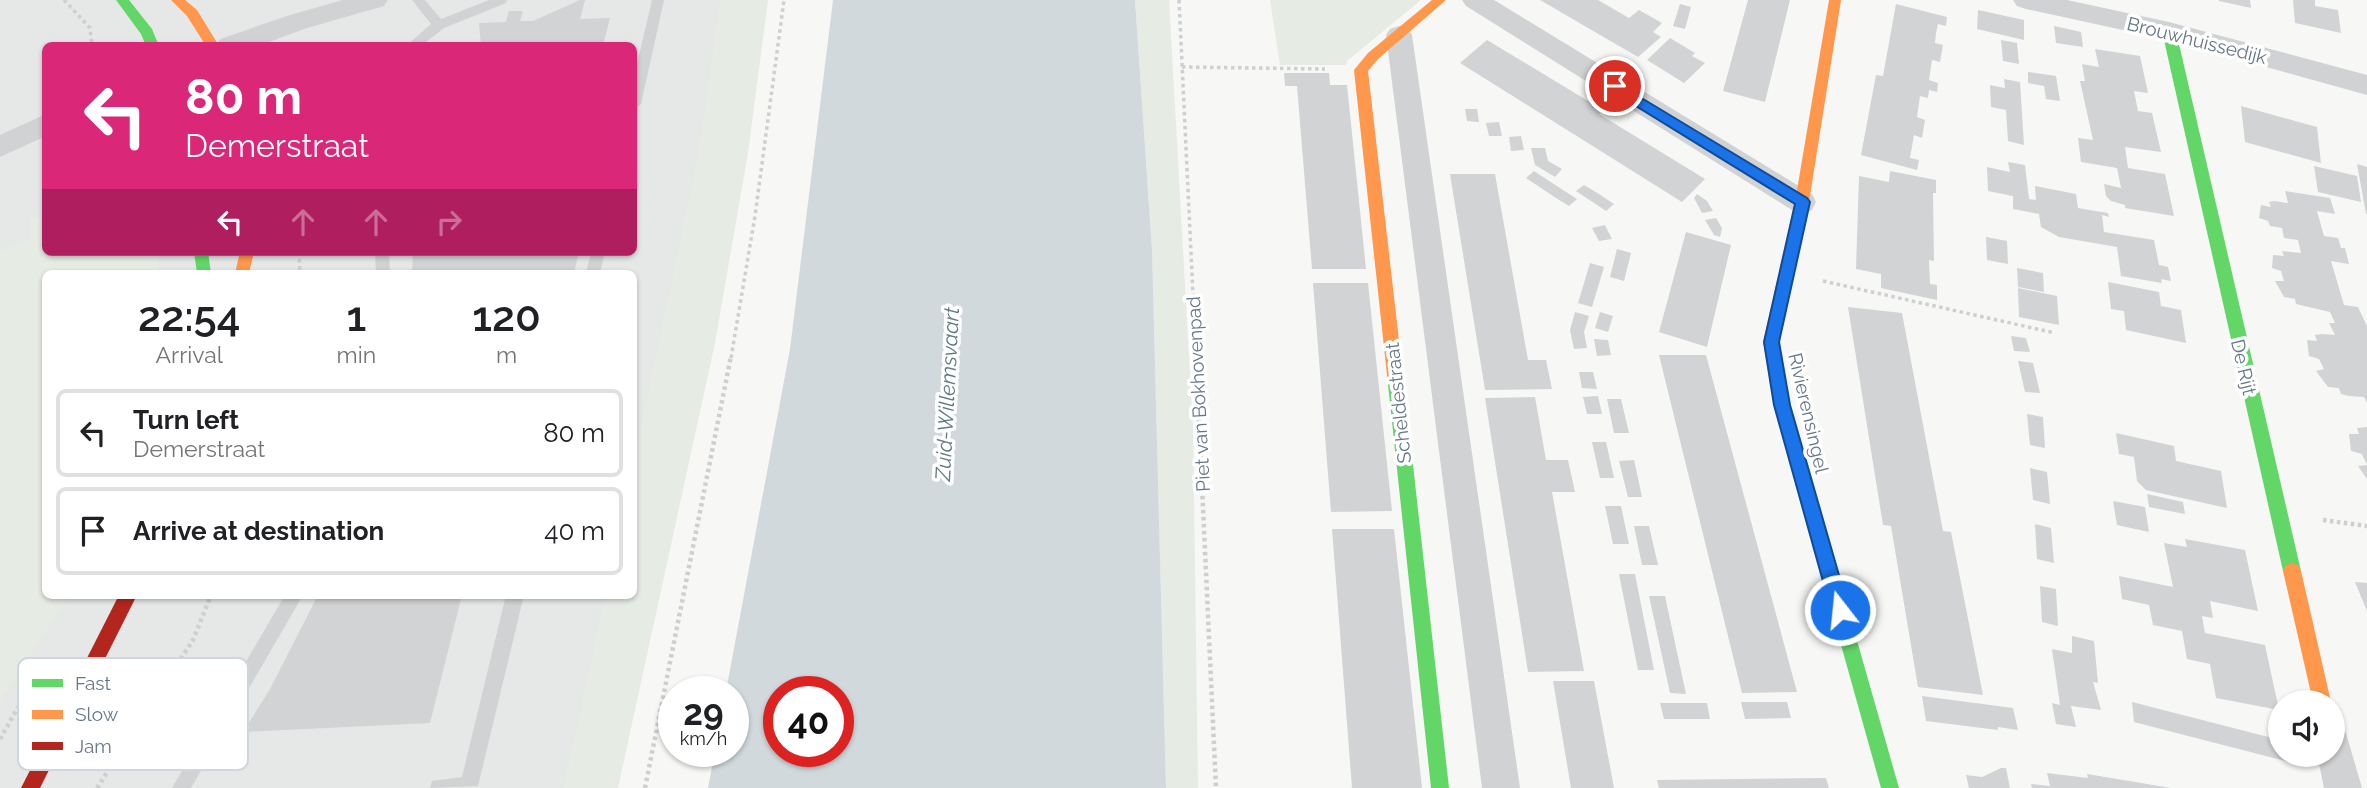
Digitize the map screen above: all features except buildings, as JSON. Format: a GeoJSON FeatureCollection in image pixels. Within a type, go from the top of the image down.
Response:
{"type":"FeatureCollection","features":[{"type":"Feature","properties":{"kind":"street"},"geometry":{"type":"LineString","coordinates":[[122,0],[147,32],[151,42]]}},
{"type":"Feature","properties":{"kind":"street"},"geometry":{"type":"LineString","coordinates":[[177,0],[192,13],[210,42]]}},
{"type":"Feature","properties":{"kind":"street"},"geometry":{"type":"LineString","coordinates":[[1361,70],[1373,56],[1440,0]]}},
{"type":"Feature","properties":{"kind":"street"},"geometry":{"type":"LineString","coordinates":[[1475,0],[1802,202]]}},
{"type":"Feature","properties":{"kind":"street","name":"Rivierensingel"},"geometry":{"type":"LineString","coordinates":[[1835,0],[1802,202],[1772,342],[1782,405],[1891,788]]}},
{"type":"Feature","properties":{"kind":"street","name":"Brouwhuissedijk"},"geometry":{"type":"LineString","coordinates":[[2026,0],[2169,31],[2367,85]]}},
{"type":"Feature","properties":{"kind":"street"},"geometry":{"type":"LineString","coordinates":[[240,42],[299,21],[372,1]]}},
{"type":"Feature","properties":{"kind":"street"},"geometry":{"type":"LineString","coordinates":[[301,42],[372,1]]}},
{"type":"Feature","properties":{"kind":"street","name":"De Rijt"},"geometry":{"type":"LineString","coordinates":[[2169,31],[2319,690]]}},
{"type":"Feature","properties":{"kind":"street"},"geometry":{"type":"LineString","coordinates":[[1399,35],[1501,788]]}},
{"type":"Feature","properties":{"kind":"street","name":"Scheldestraat"},"geometry":{"type":"LineString","coordinates":[[1361,70],[1440,788]]}},
{"type":"Feature","properties":{"kind":"street"},"geometry":{"type":"LineString","coordinates":[[0,149],[42,126]]}},
{"type":"Feature","properties":{"kind":"street"},"geometry":{"type":"LineString","coordinates":[[0,149],[42,139]]}},
{"type":"Feature","properties":{"kind":"street"},"geometry":{"type":"LineString","coordinates":[[96,658],[126,599]]}},
{"type":"Feature","properties":{"kind":"street"},"geometry":{"type":"LineString","coordinates":[[2338,767],[2343,788]]}},
{"type":"Feature","properties":{"kind":"street"},"geometry":{"type":"LineString","coordinates":[[30,788],[39,770]]}},
{"type":"Feature","properties":{"kind":"lane"},"geometry":{"type":"LineString","coordinates":[[418,0],[439,25]]}},
{"type":"Feature","properties":{"kind":"lane"},"geometry":{"type":"LineString","coordinates":[[417,42],[439,25],[501,0]]}},
{"type":"Feature","properties":{"kind":"lane"},"geometry":{"type":"LineString","coordinates":[[637,91],[658,0]]}},
{"type":"Feature","properties":{"kind":"lane"},"geometry":{"type":"LineString","coordinates":[[248,674],[292,599]]}},
{"type":"Feature","properties":{"kind":"lane"},"geometry":{"type":"LineString","coordinates":[[439,788],[469,786],[514,599]]}},
{"type":"Feature","properties":{"kind":"lane"},"geometry":{"type":"LineString","coordinates":[[181,788],[192,770]]}},
{"type":"Feature","properties":{"kind":"path"},"geometry":{"type":"LineString","coordinates":[[64,0],[90,28],[92,42]]}},
{"type":"Feature","properties":{"kind":"path"},"geometry":{"type":"LineString","coordinates":[[645,788],[722,412],[755,216],[784,0]]}},
{"type":"Feature","properties":{"kind":"path","name":"Piet van Bokhovenpad"},"geometry":{"type":"LineString","coordinates":[[1179,0],[1216,788]]}},
{"type":"Feature","properties":{"kind":"path"},"geometry":{"type":"LineString","coordinates":[[1182,67],[1361,70]]}},
{"type":"Feature","properties":{"kind":"path"},"geometry":{"type":"LineString","coordinates":[[1787,273],[2055,333]]}},
{"type":"Feature","properties":{"kind":"path"},"geometry":{"type":"LineString","coordinates":[[181,658],[193,640],[209,599]]}},
{"type":"Feature","properties":{"kind":"path"},"geometry":{"type":"LineString","coordinates":[[0,739],[18,708]]}},
{"type":"Feature","properties":{"kind":"path"},"geometry":{"type":"LineString","coordinates":[[97,788],[109,770]]}},
{"type":"Feature","properties":{"kind":"shaded area"},"geometry":{"type":"Polygon","coordinates":[[[0,0],[725,0],[711,150],[637,472],[637,270],[42,270],[42,599],[607,599],[564,788],[0,788],[0,0]]]}},
{"type":"Feature","properties":{"kind":"shaded area"},"geometry":{"type":"Polygon","coordinates":[[[720,0],[768,0],[748,153],[715,343],[618,788],[564,788],[604,599],[637,599],[637,446],[698,156],[720,0]]]}},
{"type":"Feature","properties":{"kind":"shaded area"},"geometry":{"type":"Polygon","coordinates":[[[1135,0],[1169,0],[1193,427],[1198,788],[1166,788],[1152,250],[1135,0]]]}},
{"type":"Feature","properties":{"kind":"shaded area"},"geometry":{"type":"Polygon","coordinates":[[[1270,0],[1421,0],[1347,61],[1346,65],[1280,65],[1270,0]]]}},
{"type":"Feature","properties":{"kind":"shaded area"},"geometry":{"type":"Polygon","coordinates":[[[42,217],[42,256],[158,256],[158,270],[42,270],[42,599],[67,599],[28,658],[18,658],[18,674],[0,701],[0,251],[31,239],[29,219],[42,217]]]}},
{"type":"Feature","properties":{"kind":"water","name":"Zuid-Willemsvaart"},"geometry":{"type":"Polygon","coordinates":[[[833,0],[1135,0],[1152,250],[1166,788],[708,788],[712,767],[749,767],[749,676],[729,676],[790,349],[833,0]]]}},
{"type":"Feature","properties":{"kind":"traffic: fast"},"geometry":{"type":"LineString","coordinates":[[122,0],[147,32],[151,42]]}},
{"type":"Feature","properties":{"kind":"traffic: fast"},"geometry":{"type":"LineString","coordinates":[[2169,31],[2292,571]]}},
{"type":"Feature","properties":{"kind":"traffic: fast"},"geometry":{"type":"LineString","coordinates":[[202,256],[204,270]]}},
{"type":"Feature","properties":{"kind":"traffic: fast"},"geometry":{"type":"LineString","coordinates":[[1395,375],[1440,788]]}},
{"type":"Feature","properties":{"kind":"traffic: fast"},"geometry":{"type":"LineString","coordinates":[[1782,405],[1890,788]]}},
{"type":"Feature","properties":{"kind":"traffic: slow"},"geometry":{"type":"LineString","coordinates":[[177,0],[192,13],[210,42]]}},
{"type":"Feature","properties":{"kind":"traffic: slow"},"geometry":{"type":"LineString","coordinates":[[1395,375],[1361,70],[1373,56],[1440,0]]}},
{"type":"Feature","properties":{"kind":"traffic: slow"},"geometry":{"type":"LineString","coordinates":[[1782,405],[1771,342],[1802,202],[1835,0]]}},
{"type":"Feature","properties":{"kind":"traffic: slow"},"geometry":{"type":"LineString","coordinates":[[243,270],[246,256]]}},
{"type":"Feature","properties":{"kind":"traffic: slow"},"geometry":{"type":"LineString","coordinates":[[2292,571],[2319,690]]}},
{"type":"Feature","properties":{"kind":"traffic: jam"},"geometry":{"type":"LineString","coordinates":[[96,658],[126,599]]}},
{"type":"Feature","properties":{"kind":"traffic: jam"},"geometry":{"type":"LineString","coordinates":[[30,788],[39,770]]}},
{"type":"Feature","properties":{"kind":"route"},"geometry":{"type":"LineString","coordinates":[[1615,86],[1802,202],[1772,342],[1782,405],[1840,610]]}}]}
